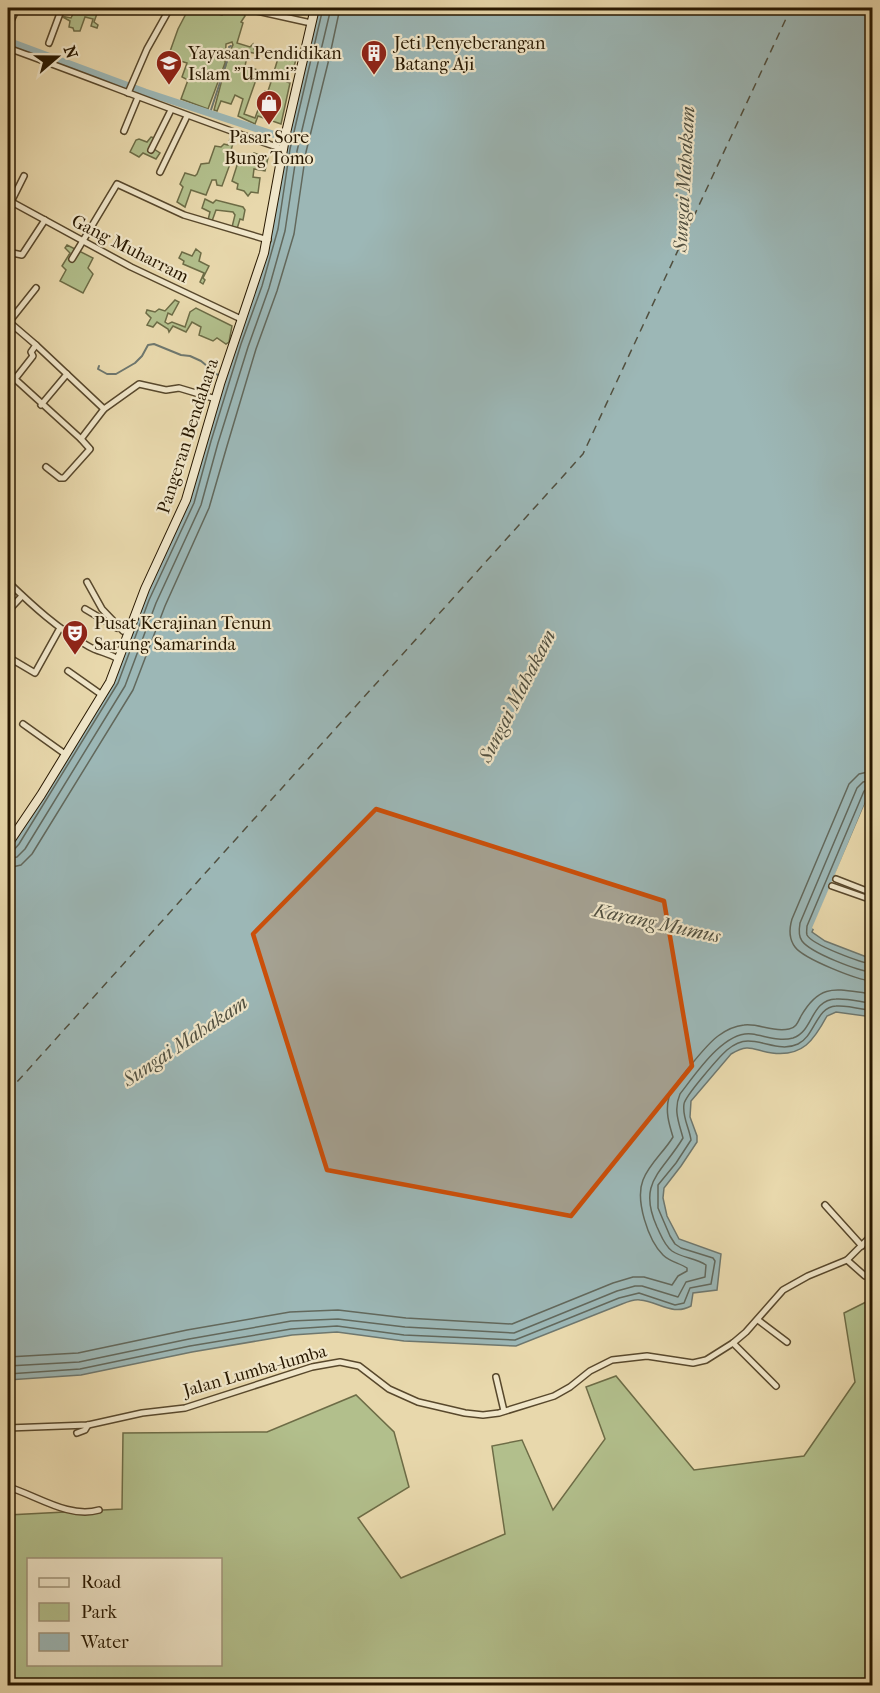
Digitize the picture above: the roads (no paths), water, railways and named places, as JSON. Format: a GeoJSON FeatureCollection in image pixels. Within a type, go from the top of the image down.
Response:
{"type":"FeatureCollection","features":[{"type":"Feature","properties":{"kind":"street"},"geometry":{"type":"LineString","coordinates":[[8,30],[17,8]]}},
{"type":"Feature","properties":{"kind":"street"},"geometry":{"type":"LineString","coordinates":[[49,43],[62,8]]}},
{"type":"Feature","properties":{"kind":"street"},"geometry":{"type":"LineString","coordinates":[[129,90],[147,48],[170,8]]}},
{"type":"Feature","properties":{"kind":"street"},"geometry":{"type":"LineString","coordinates":[[243,8],[311,23]]}},
{"type":"Feature","properties":{"kind":"street","name":"Pangeran Bendahara"},"geometry":{"type":"LineString","coordinates":[[8,844],[41,795],[110,682],[126,632],[186,500],[220,384],[268,240],[283,147],[315,8]]}},
{"type":"Feature","properties":{"kind":"street"},"geometry":{"type":"LineString","coordinates":[[8,48],[129,90],[138,97],[187,116],[283,147]]}},
{"type":"Feature","properties":{"kind":"street"},"geometry":{"type":"LineString","coordinates":[[124,131],[138,97]]}},
{"type":"Feature","properties":{"kind":"street"},"geometry":{"type":"LineString","coordinates":[[151,150],[171,110]]}},
{"type":"Feature","properties":{"kind":"street"},"geometry":{"type":"LineString","coordinates":[[160,172],[187,116]]}},
{"type":"Feature","properties":{"kind":"street"},"geometry":{"type":"LineString","coordinates":[[9,201],[24,176]]}},
{"type":"Feature","properties":{"kind":"street"},"geometry":{"type":"LineString","coordinates":[[72,259],[116,184],[184,215],[268,240]]}},
{"type":"Feature","properties":{"kind":"street","name":"Gang Muharram"},"geometry":{"type":"LineString","coordinates":[[9,201],[185,294],[242,319]]}},
{"type":"Feature","properties":{"kind":"street"},"geometry":{"type":"LineString","coordinates":[[8,252],[23,255],[45,220]]}},
{"type":"Feature","properties":{"kind":"street"},"geometry":{"type":"LineString","coordinates":[[36,288],[8,321],[104,409]]}},
{"type":"Feature","properties":{"kind":"street"},"geometry":{"type":"LineString","coordinates":[[36,345],[31,352],[33,356],[14,378],[90,449],[64,478],[60,478],[46,467]]}},
{"type":"Feature","properties":{"kind":"street"},"geometry":{"type":"LineString","coordinates":[[41,405],[68,374]]}},
{"type":"Feature","properties":{"kind":"street"},"geometry":{"type":"LineString","coordinates":[[81,440],[104,409],[141,383],[166,390],[179,388],[216,399]]}},
{"type":"Feature","properties":{"kind":"street"},"geometry":{"type":"LineString","coordinates":[[8,582],[60,628],[89,646],[118,658]]}},
{"type":"Feature","properties":{"kind":"street"},"geometry":{"type":"LineString","coordinates":[[87,582],[102,609],[126,632]]}},
{"type":"Feature","properties":{"kind":"street"},"geometry":{"type":"LineString","coordinates":[[8,611],[22,596]]}},
{"type":"Feature","properties":{"kind":"street"},"geometry":{"type":"LineString","coordinates":[[85,609],[126,632]]}},
{"type":"Feature","properties":{"kind":"street"},"geometry":{"type":"LineString","coordinates":[[8,657],[35,673],[60,628]]}},
{"type":"Feature","properties":{"kind":"street"},"geometry":{"type":"LineString","coordinates":[[68,670],[102,695]]}},
{"type":"Feature","properties":{"kind":"street"},"geometry":{"type":"LineString","coordinates":[[23,724],[65,754]]}},
{"type":"Feature","properties":{"kind":"street"},"geometry":{"type":"LineString","coordinates":[[836,879],[873,893]]}},
{"type":"Feature","properties":{"kind":"street"},"geometry":{"type":"LineString","coordinates":[[832,886],[873,900]]}},
{"type":"Feature","properties":{"kind":"street"},"geometry":{"type":"LineString","coordinates":[[873,921],[873,932]]}},
{"type":"Feature","properties":{"kind":"street"},"geometry":{"type":"LineString","coordinates":[[825,1205],[862,1246]]}},
{"type":"Feature","properties":{"kind":"street","name":"Jalan Lumba-lumba"},"geometry":{"type":"LineString","coordinates":[[8,1428],[88,1425],[142,1413],[192,1407],[312,1367],[340,1362],[359,1366],[389,1389],[418,1402],[483,1415],[504,1411],[554,1396],[590,1371],[612,1360],[647,1356],[696,1363],[706,1360],[733,1343],[788,1287],[847,1260],[873,1235]]}},
{"type":"Feature","properties":{"kind":"street"},"geometry":{"type":"LineString","coordinates":[[847,1260],[865,1276],[873,1276]]}},
{"type":"Feature","properties":{"kind":"street"},"geometry":{"type":"LineString","coordinates":[[758,1320],[787,1342]]}},
{"type":"Feature","properties":{"kind":"street"},"geometry":{"type":"LineString","coordinates":[[733,1343],[776,1386]]}},
{"type":"Feature","properties":{"kind":"street"},"geometry":{"type":"LineString","coordinates":[[496,1377],[504,1411]]}},
{"type":"Feature","properties":{"kind":"street"},"geometry":{"type":"LineString","coordinates":[[77,1433],[85,1430],[88,1425]]}},
{"type":"Feature","properties":{"kind":"street"},"geometry":{"type":"LineString","coordinates":[[8,1487],[74,1511],[99,1510]]}},
{"type":"Feature","properties":{"kind":"water"},"geometry":{"type":"Polygon","coordinates":[[[318,8],[872,8],[872,787],[812,932],[825,941],[872,959],[872,1017],[836,1012],[827,1016],[806,1045],[792,1052],[772,1053],[752,1048],[737,1050],[691,1101],[690,1117],[697,1142],[664,1188],[663,1198],[667,1216],[679,1239],[721,1254],[717,1290],[693,1293],[691,1306],[684,1309],[672,1309],[647,1301],[633,1300],[516,1346],[404,1341],[337,1332],[292,1335],[192,1352],[81,1375],[8,1380],[8,848],[113,680],[144,598],[188,501],[244,316],[277,188],[318,8]]]}},
{"type":"Feature","properties":{"kind":"waterway"},"geometry":{"type":"LineString","coordinates":[[8,41],[145,92],[288,139]]}},
{"type":"Feature","properties":{"kind":"waterway"},"geometry":{"type":"LineString","coordinates":[[210,113],[231,46]]}},
{"type":"Feature","properties":{"kind":"waterway"},"geometry":{"type":"LineString","coordinates":[[99,366],[98,369],[107,374],[116,374],[135,363],[148,345],[154,344],[201,361],[219,376]]}},
{"type":"Feature","properties":{"kind":"place","name":"Jeti Penyeberangan Batang Aji"},"geometry":{"type":"Point","coordinates":[374,76]}},
{"type":"Feature","properties":{"kind":"place","name":"Yayasan Pendidikan Islam \"Ummi\""},"geometry":{"type":"Point","coordinates":[169,86]}},
{"type":"Feature","properties":{"kind":"place","name":"Pasar Sore Bung Tomo"},"geometry":{"type":"Point","coordinates":[269,126]}},
{"type":"Feature","properties":{"kind":"place","name":"Pusat Kerajinan Tenun Sarung Samarinda"},"geometry":{"type":"Point","coordinates":[75,656]}},
{"type":"Feature","properties":{"kind":"water label","name":"Sungai Mahakam"},"geometry":{"type":"Point","coordinates":[684,179]}},
{"type":"Feature","properties":{"kind":"water label","name":"Sungai Mahakam"},"geometry":{"type":"Point","coordinates":[517,696]}},
{"type":"Feature","properties":{"kind":"water label","name":"Karang Mumus"},"geometry":{"type":"Point","coordinates":[657,923]}},
{"type":"Feature","properties":{"kind":"water label","name":"Sungai Mahakam"},"geometry":{"type":"Point","coordinates":[185,1041]}}]}
